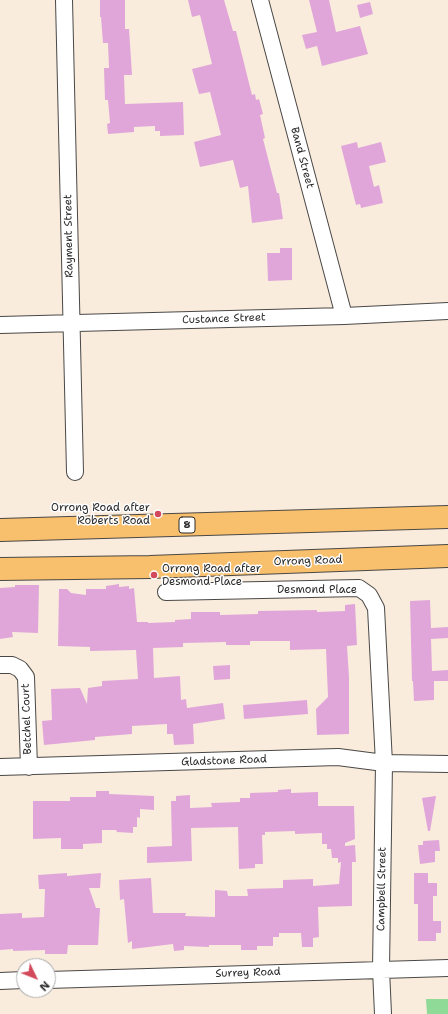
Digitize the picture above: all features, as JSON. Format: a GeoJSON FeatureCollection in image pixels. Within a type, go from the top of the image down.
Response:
{"type":"FeatureCollection","features":[{"type":"Feature","properties":{"kind":"highway","name":"8"},"geometry":{"type":"LineString","coordinates":[[0,530],[448,517]]}},
{"type":"Feature","properties":{"kind":"highway","name":"Orrong Road"},"geometry":{"type":"LineString","coordinates":[[0,569],[150,567],[448,556]]}},
{"type":"Feature","properties":{"kind":"street","name":"Rayment Street"},"geometry":{"type":"LineString","coordinates":[[64,0],[75,472]]}},
{"type":"Feature","properties":{"kind":"street","name":"Band Street"},"geometry":{"type":"LineString","coordinates":[[260,0],[344,316]]}},
{"type":"Feature","properties":{"kind":"street","name":"Custance Street"},"geometry":{"type":"LineString","coordinates":[[0,325],[344,316],[448,311]]}},
{"type":"Feature","properties":{"kind":"street","name":"Desmond Place"},"geometry":{"type":"LineString","coordinates":[[166,592],[359,588],[369,595],[376,608],[384,763]]}},
{"type":"Feature","properties":{"kind":"street","name":"Betchel Court"},"geometry":{"type":"LineString","coordinates":[[0,665],[12,665],[20,669],[26,678],[29,767]]}},
{"type":"Feature","properties":{"kind":"street","name":"Gladstone Road"},"geometry":{"type":"LineString","coordinates":[[0,768],[338,757],[384,763],[448,764]]}},
{"type":"Feature","properties":{"kind":"street","name":"Campbell Street"},"geometry":{"type":"LineString","coordinates":[[383,1014],[381,969],[384,763]]}},
{"type":"Feature","properties":{"kind":"street","name":"Surrey Road"},"geometry":{"type":"LineString","coordinates":[[56,980],[448,968]]}},
{"type":"Feature","properties":{"kind":"street"},"geometry":{"type":"LineString","coordinates":[[0,981],[16,980]]}},
{"type":"Feature","properties":{"kind":"green space"},"geometry":{"type":"Polygon","coordinates":[[[426,999],[448,999],[448,1014],[427,1014],[426,999]]]}},
{"type":"Feature","properties":{"kind":"building"},"geometry":{"type":"Polygon","coordinates":[[[100,0],[125,0],[125,29],[129,29],[132,75],[124,75],[125,104],[183,102],[184,135],[160,136],[160,131],[155,131],[155,126],[134,127],[134,132],[108,134],[107,124],[110,123],[108,100],[105,100],[104,68],[109,68],[108,43],[103,43],[100,0]]]}},
{"type":"Feature","properties":{"kind":"building"},"geometry":{"type":"Polygon","coordinates":[[[188,0],[224,0],[233,31],[236,31],[252,95],[255,94],[256,100],[259,99],[263,114],[260,115],[265,138],[263,139],[277,193],[279,193],[283,219],[252,223],[248,186],[240,188],[233,160],[200,167],[194,142],[221,135],[210,92],[199,94],[192,69],[212,64],[200,15],[192,17],[188,0]]]}},
{"type":"Feature","properties":{"kind":"building"},"geometry":{"type":"Polygon","coordinates":[[[309,0],[329,0],[336,32],[360,26],[368,54],[322,66],[317,46],[306,49],[302,35],[317,32],[309,0]]]}},
{"type":"Feature","properties":{"kind":"building"},"geometry":{"type":"Polygon","coordinates":[[[370,2],[373,14],[360,18],[357,5],[370,2]]]}},
{"type":"Feature","properties":{"kind":"building"},"geometry":{"type":"Polygon","coordinates":[[[357,142],[358,148],[381,142],[386,162],[369,166],[374,187],[379,185],[383,203],[361,208],[360,204],[356,205],[341,146],[357,142]]]}},
{"type":"Feature","properties":{"kind":"building"},"geometry":{"type":"Polygon","coordinates":[[[280,248],[292,248],[292,280],[268,281],[267,253],[280,253],[280,248]]]}},
{"type":"Feature","properties":{"kind":"building"},"geometry":{"type":"Polygon","coordinates":[[[119,584],[119,587],[129,586],[129,589],[134,588],[137,622],[148,623],[175,622],[175,620],[191,619],[191,612],[220,612],[220,615],[258,614],[258,611],[345,611],[345,605],[355,604],[357,645],[347,646],[349,677],[349,734],[317,735],[316,709],[328,697],[326,649],[290,650],[290,641],[250,641],[250,645],[226,645],[226,642],[183,643],[183,647],[153,648],[154,678],[180,676],[181,700],[186,699],[187,708],[223,703],[225,719],[193,724],[194,744],[174,745],[173,734],[167,734],[167,724],[132,726],[132,734],[95,737],[95,740],[44,745],[42,721],[52,720],[51,689],[80,688],[87,704],[88,688],[102,686],[102,681],[138,679],[136,650],[90,651],[90,647],[58,646],[59,589],[67,589],[71,593],[86,595],[86,589],[106,589],[106,586],[119,584]]]}},
{"type":"Feature","properties":{"kind":"building"},"geometry":{"type":"Polygon","coordinates":[[[15,585],[39,585],[38,633],[12,632],[13,637],[0,639],[0,588],[15,587],[15,585]]]}},
{"type":"Feature","properties":{"kind":"building"},"geometry":{"type":"Polygon","coordinates":[[[430,600],[431,628],[448,627],[448,638],[431,639],[432,671],[448,670],[448,681],[434,681],[434,700],[414,701],[410,601],[430,600]]]}},
{"type":"Feature","properties":{"kind":"building"},"geometry":{"type":"Polygon","coordinates":[[[230,665],[230,679],[214,680],[213,666],[230,665]]]}},
{"type":"Feature","properties":{"kind":"building"},"geometry":{"type":"Polygon","coordinates":[[[307,700],[308,714],[244,719],[243,705],[307,700]]]}},
{"type":"Feature","properties":{"kind":"building"},"geometry":{"type":"Polygon","coordinates":[[[291,789],[291,793],[318,792],[318,806],[354,806],[355,839],[345,843],[345,846],[355,845],[356,862],[352,862],[352,906],[318,907],[319,937],[313,938],[313,947],[302,947],[301,933],[279,933],[279,937],[273,937],[273,946],[257,946],[257,950],[241,950],[241,945],[209,945],[209,947],[184,946],[184,950],[174,951],[173,944],[132,949],[132,941],[128,943],[124,899],[120,900],[119,880],[151,878],[153,913],[186,913],[185,916],[215,917],[215,890],[227,891],[228,896],[248,896],[247,889],[283,888],[283,880],[313,879],[313,886],[339,884],[341,862],[338,863],[338,858],[332,858],[331,849],[327,849],[327,844],[322,844],[322,833],[295,834],[295,831],[265,832],[265,835],[262,835],[263,864],[255,864],[255,868],[239,869],[238,827],[191,828],[192,861],[147,863],[147,847],[172,846],[171,801],[176,801],[176,796],[190,795],[190,808],[212,807],[211,803],[240,802],[240,798],[250,798],[250,793],[278,792],[278,790],[291,789]]]}},
{"type":"Feature","properties":{"kind":"building"},"geometry":{"type":"Polygon","coordinates":[[[96,791],[109,791],[109,794],[154,796],[154,810],[140,809],[140,818],[137,817],[137,827],[133,827],[133,833],[117,832],[116,830],[102,830],[102,843],[83,844],[83,849],[61,849],[61,838],[33,839],[33,801],[70,801],[70,797],[96,797],[96,791]]]}},
{"type":"Feature","properties":{"kind":"building"},"geometry":{"type":"Polygon","coordinates":[[[436,796],[430,831],[428,831],[422,798],[436,796]]]}},
{"type":"Feature","properties":{"kind":"building"},"geometry":{"type":"Polygon","coordinates":[[[439,840],[440,851],[435,851],[435,862],[420,864],[418,845],[423,845],[423,841],[439,840]]]}},
{"type":"Feature","properties":{"kind":"building"},"geometry":{"type":"Polygon","coordinates":[[[67,873],[67,876],[101,873],[100,888],[89,888],[96,908],[100,908],[98,945],[68,945],[67,954],[45,954],[45,950],[0,950],[0,914],[22,913],[22,918],[44,917],[45,889],[39,889],[38,875],[67,873]]]}},
{"type":"Feature","properties":{"kind":"building"},"geometry":{"type":"Polygon","coordinates":[[[414,873],[428,873],[428,883],[437,883],[437,896],[433,896],[433,921],[441,921],[441,933],[436,933],[436,941],[418,941],[418,904],[414,904],[414,873]]]}},
{"type":"Feature","properties":{"kind":"place","name":"Orrong Road after Roberts Road"},"geometry":{"type":"Point","coordinates":[158,514]}},
{"type":"Feature","properties":{"kind":"place","name":"Orrong Road after Desmond Place"},"geometry":{"type":"Point","coordinates":[154,575]}}]}
